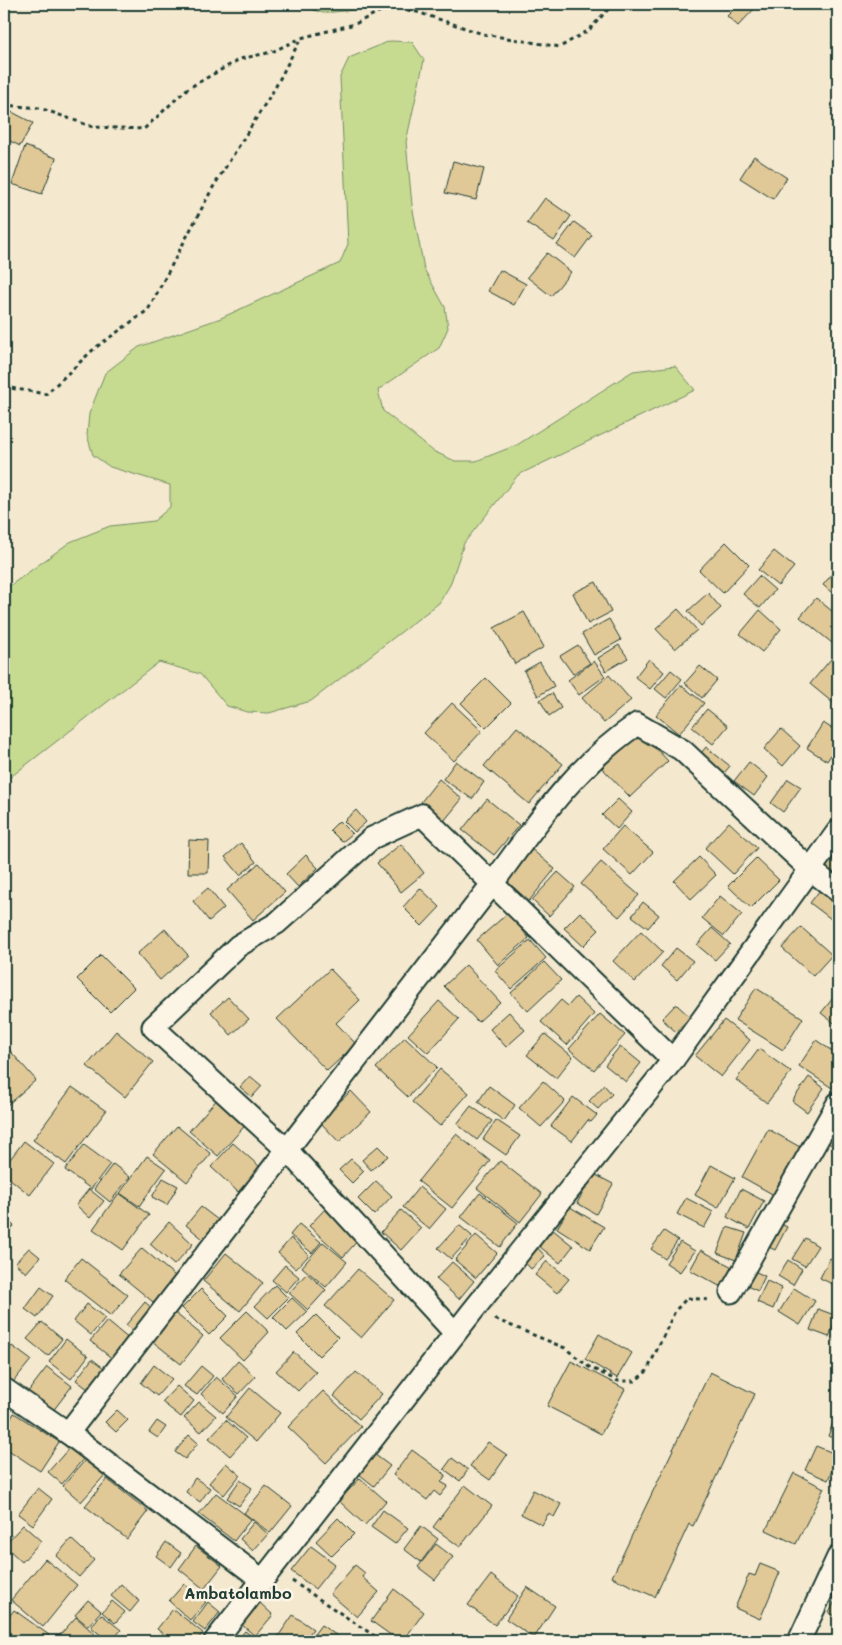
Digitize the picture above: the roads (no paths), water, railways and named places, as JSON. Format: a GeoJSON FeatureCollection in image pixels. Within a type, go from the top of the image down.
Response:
{"type":"FeatureCollection","features":[{"type":"Feature","properties":{"kind":"street"},"geometry":{"type":"LineString","coordinates":[[68,1433],[493,883],[559,794],[608,744],[637,724],[682,750],[811,870],[838,891]]}},
{"type":"Feature","properties":{"kind":"street"},"geometry":{"type":"LineString","coordinates":[[455,1333],[286,1149],[154,1027],[238,946],[277,923],[372,838],[422,815],[674,1060]]}},
{"type":"Feature","properties":{"kind":"street"},"geometry":{"type":"LineString","coordinates":[[215,1641],[265,1573],[674,1060],[838,831]]}},
{"type":"Feature","properties":{"kind":"street"},"geometry":{"type":"LineString","coordinates":[[731,1292],[838,1103]]}},
{"type":"Feature","properties":{"kind":"street"},"geometry":{"type":"LineString","coordinates":[[4,1389],[265,1573]]}},
{"type":"Feature","properties":{"kind":"street"},"geometry":{"type":"LineString","coordinates":[[799,1641],[838,1557]]}},
{"type":"Feature","properties":{"kind":"district","name":"Ambatolambo"},"geometry":{"type":"Point","coordinates":[238,1593]}}]}
